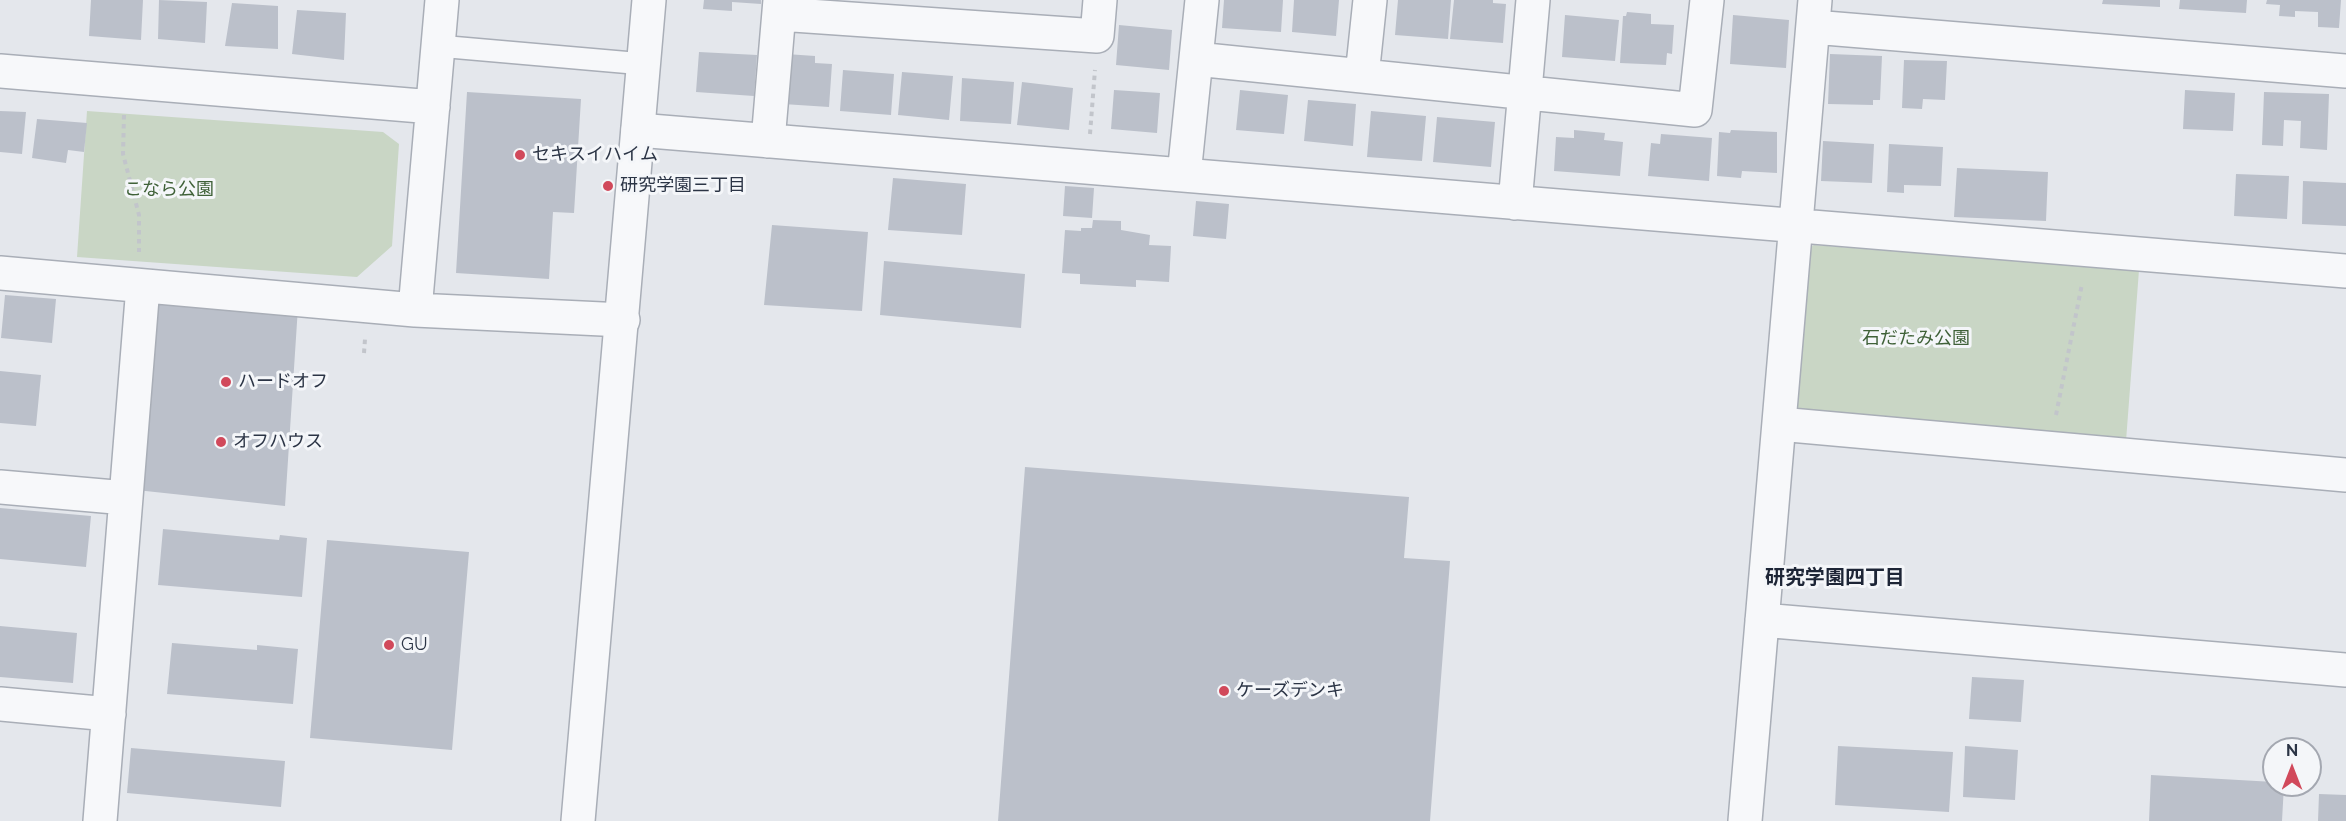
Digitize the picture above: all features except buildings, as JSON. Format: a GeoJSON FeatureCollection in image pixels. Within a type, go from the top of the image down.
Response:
{"type":"FeatureCollection","features":[{"type":"Feature","properties":{"kind":"street"},"geometry":{"type":"LineString","coordinates":[[415,310],[442,0]]}},
{"type":"Feature","properties":{"kind":"street"},"geometry":{"type":"LineString","coordinates":[[578,821],[649,0]]}},
{"type":"Feature","properties":{"kind":"street"},"geometry":{"type":"LineString","coordinates":[[768,141],[779,7],[1097,36],[1100,0]]}},
{"type":"Feature","properties":{"kind":"street"},"geometry":{"type":"LineString","coordinates":[[1184,175],[1202,0]]}},
{"type":"Feature","properties":{"kind":"street"},"geometry":{"type":"LineString","coordinates":[[1362,76],[1370,0]]}},
{"type":"Feature","properties":{"kind":"street"},"geometry":{"type":"LineString","coordinates":[[1515,203],[1533,0]]}},
{"type":"Feature","properties":{"kind":"street"},"geometry":{"type":"LineString","coordinates":[[1196,58],[1695,110],[1707,0]]}},
{"type":"Feature","properties":{"kind":"street"},"geometry":{"type":"LineString","coordinates":[[1745,821],[1814,13],[2346,71]]}},
{"type":"Feature","properties":{"kind":"street"},"geometry":{"type":"LineString","coordinates":[[0,71],[433,107]]}},
{"type":"Feature","properties":{"kind":"street"},"geometry":{"type":"LineString","coordinates":[[639,130],[2346,272]]}},
{"type":"Feature","properties":{"kind":"street"},"geometry":{"type":"LineString","coordinates":[[0,273],[415,310],[623,320]]}},
{"type":"Feature","properties":{"kind":"street"},"geometry":{"type":"LineString","coordinates":[[100,821],[143,286]]}},
{"type":"Feature","properties":{"kind":"street"},"geometry":{"type":"LineString","coordinates":[[1779,424],[2346,475]]}},
{"type":"Feature","properties":{"kind":"street"},"geometry":{"type":"LineString","coordinates":[[0,487],[126,498]]}},
{"type":"Feature","properties":{"kind":"street"},"geometry":{"type":"LineString","coordinates":[[1762,620],[2346,670]]}},
{"type":"Feature","properties":{"kind":"street"},"geometry":{"type":"LineString","coordinates":[[0,704],[109,714]]}},
{"type":"Feature","properties":{"kind":"lane"},"geometry":{"type":"LineString","coordinates":[[438,46],[644,64]]}},
{"type":"Feature","properties":{"kind":"path"},"geometry":{"type":"LineString","coordinates":[[1088,167],[1097,36]]}},
{"type":"Feature","properties":{"kind":"path"},"geometry":{"type":"LineString","coordinates":[[127,81],[123,154],[139,215],[139,268],[143,286]]}},
{"type":"Feature","properties":{"kind":"path"},"geometry":{"type":"LineString","coordinates":[[2049,448],[2087,250]]}},
{"type":"Feature","properties":{"kind":"green space","name":"こなら公園"},"geometry":{"type":"Polygon","coordinates":[[[87,111],[383,132],[399,144],[392,246],[357,277],[77,257],[87,111]]]}},
{"type":"Feature","properties":{"kind":"green space","name":"石だたみ公園"},"geometry":{"type":"Polygon","coordinates":[[[1814,245],[2139,270],[2126,441],[1805,417],[1793,401],[1803,252],[1814,245]]]}},
{"type":"Feature","properties":{"kind":"place","name":"セキスイハイム"},"geometry":{"type":"Point","coordinates":[520,155]}},
{"type":"Feature","properties":{"kind":"place","name":"研究学園三丁目"},"geometry":{"type":"Point","coordinates":[608,186]}},
{"type":"Feature","properties":{"kind":"place","name":"ハードオフ"},"geometry":{"type":"Point","coordinates":[226,382]}},
{"type":"Feature","properties":{"kind":"place","name":"オフハウス"},"geometry":{"type":"Point","coordinates":[221,442]}},
{"type":"Feature","properties":{"kind":"place","name":"GU"},"geometry":{"type":"Point","coordinates":[389,645]}},
{"type":"Feature","properties":{"kind":"place","name":"ケーズデンキ"},"geometry":{"type":"Point","coordinates":[1224,691]}},
{"type":"Feature","properties":{"kind":"district","name":"研究学園四丁目"},"geometry":{"type":"Point","coordinates":[1835,578]}}]}
